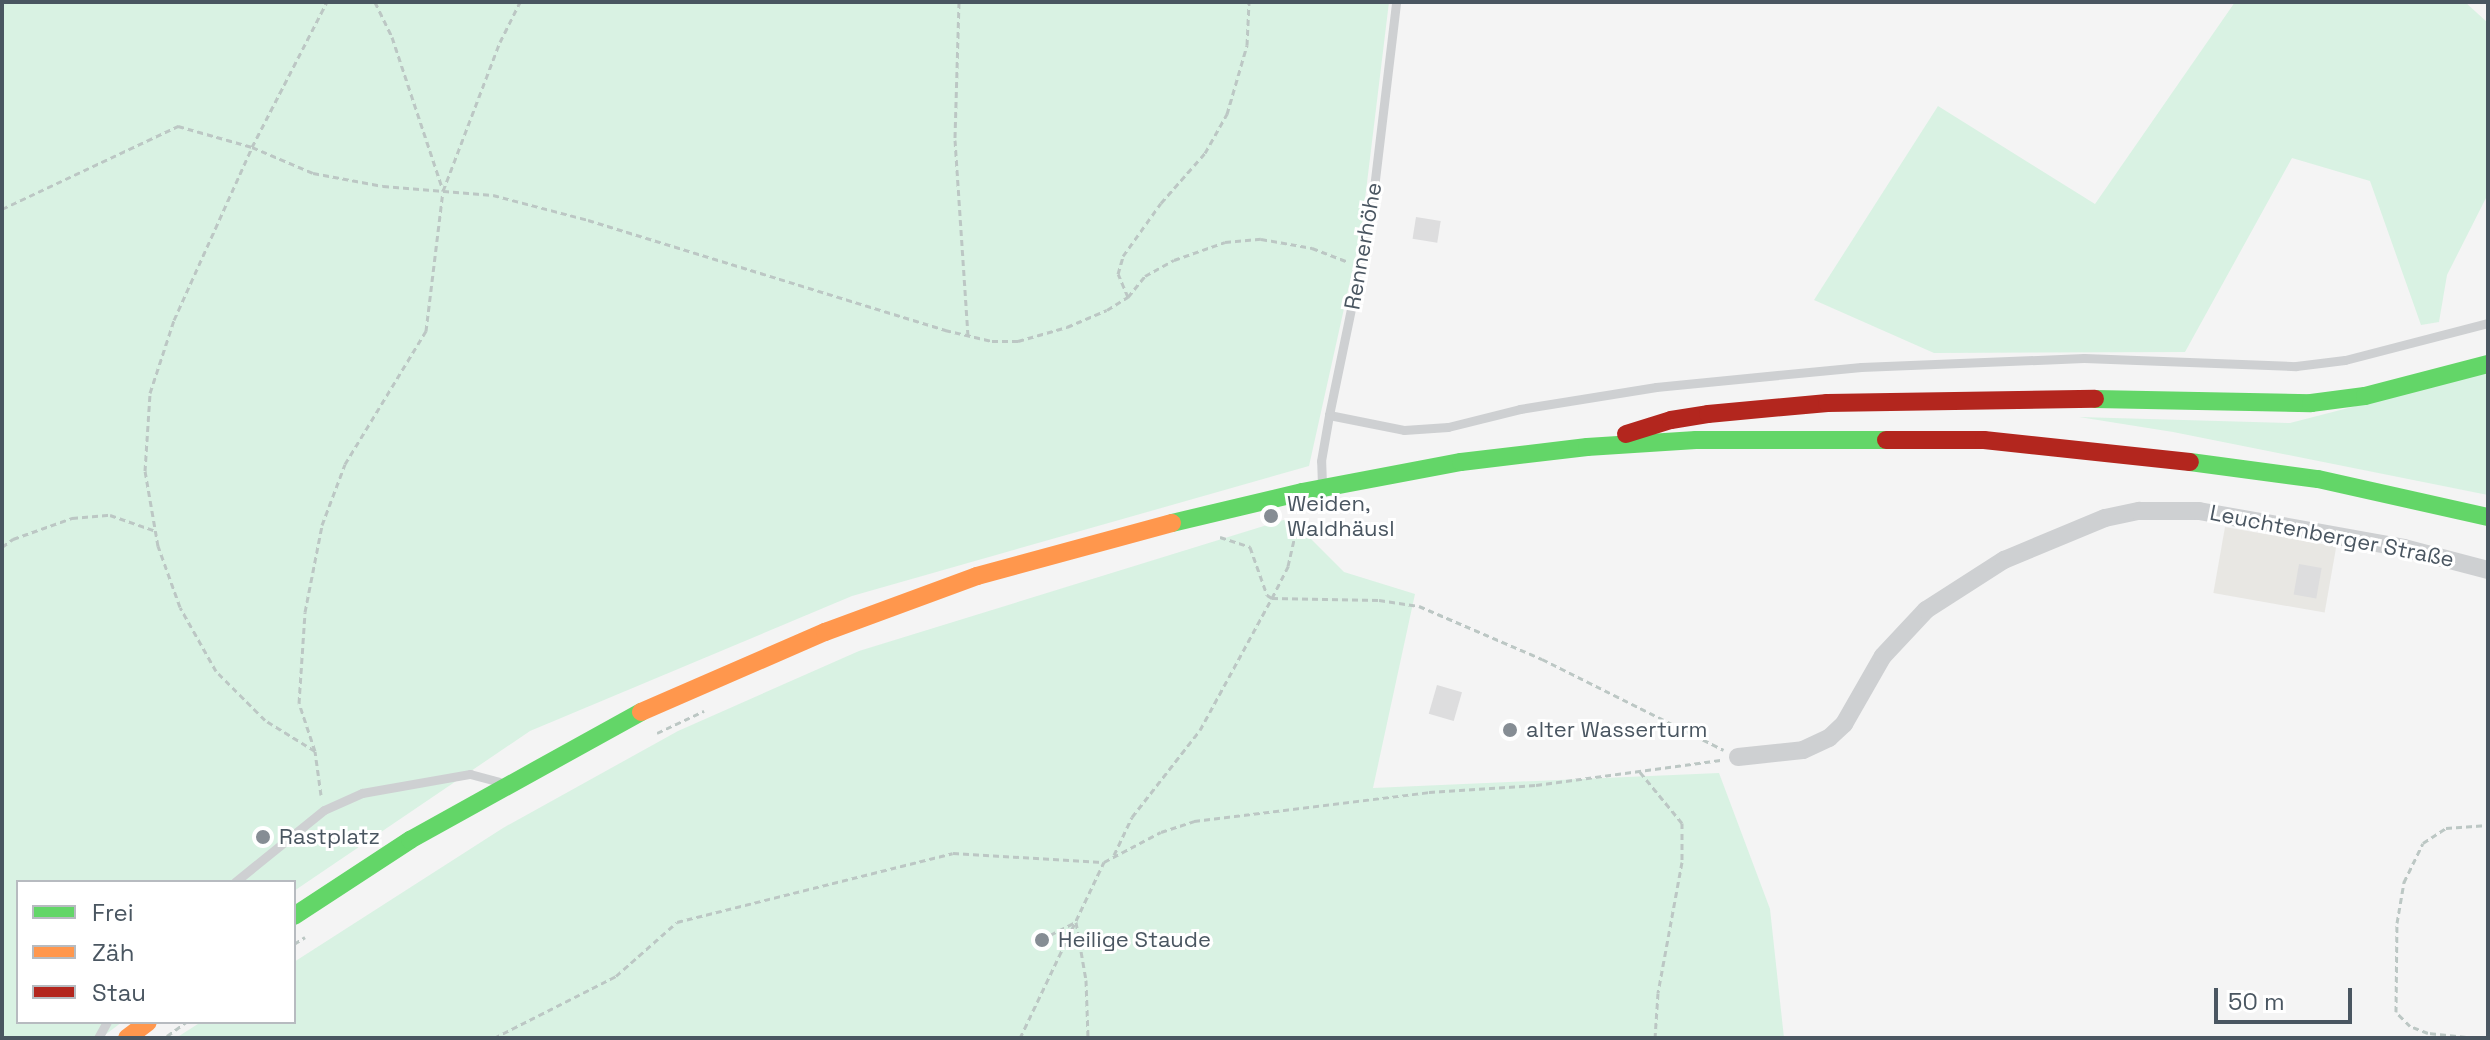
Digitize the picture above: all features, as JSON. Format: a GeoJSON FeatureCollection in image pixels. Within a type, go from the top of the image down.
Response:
{"type":"FeatureCollection","features":[{"type":"Feature","properties":{"kind":"main road"},"geometry":{"type":"LineString","coordinates":[[1587,447],[1671,420],[1743,410],[2022,397],[2311,403],[2365,396],[2488,364]]}},
{"type":"Feature","properties":{"kind":"main road"},"geometry":{"type":"LineString","coordinates":[[296,915],[410,840],[506,784],[663,701],[839,627],[977,576],[1052,554],[1302,492],[1461,462],[1587,447],[1756,439],[1984,440],[2123,453],[2318,479],[2488,517]]}},
{"type":"Feature","properties":{"kind":"main road"},"geometry":{"type":"LineString","coordinates":[[127,1038],[145,1024]]}},
{"type":"Feature","properties":{"kind":"street","name":"Leuchtenberger Straße"},"geometry":{"type":"LineString","coordinates":[[1738,757],[1803,750],[1829,738],[1844,724],[1883,656],[1926,610],[2004,560],[2105,518],[2139,511],[2199,511],[2404,548],[2488,570]]}},
{"type":"Feature","properties":{"kind":"lane","name":"Rennerhöhe"},"geometry":{"type":"LineString","coordinates":[[1322,488],[1321,461],[1329,415],[1362,268],[1396,2]]}},
{"type":"Feature","properties":{"kind":"lane"},"geometry":{"type":"LineString","coordinates":[[1329,415],[1404,430],[1448,427],[1520,409],[1656,387],[1861,367],[2084,358],[2296,366],[2345,360],[2488,323]]}},
{"type":"Feature","properties":{"kind":"lane"},"geometry":{"type":"LineString","coordinates":[[237,880],[324,810],[362,793],[470,774],[506,784]]}},
{"type":"Feature","properties":{"kind":"path"},"geometry":{"type":"LineString","coordinates":[[315,751],[265,720],[216,671],[180,607],[155,531],[145,471],[150,393],[174,320],[252,147],[327,2]]}},
{"type":"Feature","properties":{"kind":"path"},"geometry":{"type":"LineString","coordinates":[[375,2],[392,37],[443,191]]}},
{"type":"Feature","properties":{"kind":"path"},"geometry":{"type":"LineString","coordinates":[[324,810],[315,751],[299,703],[305,612],[322,525],[345,464],[426,331],[443,191],[500,42],[520,2]]}},
{"type":"Feature","properties":{"kind":"path"},"geometry":{"type":"LineString","coordinates":[[959,2],[955,140],[968,336]]}},
{"type":"Feature","properties":{"kind":"path"},"geometry":{"type":"LineString","coordinates":[[1128,297],[1118,274],[1123,256],[1161,203],[1205,153],[1227,114],[1247,45],[1249,2]]}},
{"type":"Feature","properties":{"kind":"path"},"geometry":{"type":"LineString","coordinates":[[2,209],[178,126],[252,147],[313,173],[383,186],[493,195],[602,224],[968,336],[1018,341],[1067,327],[1128,297],[1145,276],[1174,260],[1225,242],[1261,239],[1312,248],[1362,268]]}},
{"type":"Feature","properties":{"kind":"path"},"geometry":{"type":"LineString","coordinates":[[1114,855],[1132,817],[1200,730],[1272,598],[1288,566],[1302,492]]}},
{"type":"Feature","properties":{"kind":"path"},"geometry":{"type":"LineString","coordinates":[[2,547],[13,539],[72,518],[110,515],[155,531]]}},
{"type":"Feature","properties":{"kind":"path"},"geometry":{"type":"LineString","coordinates":[[1217,537],[1250,547],[1267,595],[1272,598],[1379,600],[1419,606],[1542,659],[1738,757]]}},
{"type":"Feature","properties":{"kind":"path"},"geometry":{"type":"LineString","coordinates":[[653,734],[716,705]]}},
{"type":"Feature","properties":{"kind":"path"},"geometry":{"type":"LineString","coordinates":[[1020,1038],[1104,862],[1194,821],[1429,792],[1536,785],[1738,757]]}},
{"type":"Feature","properties":{"kind":"path"},"geometry":{"type":"LineString","coordinates":[[1640,772],[1682,823],[1682,862],[1658,993],[1655,1038]]}},
{"type":"Feature","properties":{"kind":"path"},"geometry":{"type":"LineString","coordinates":[[2476,1038],[2428,1033],[2410,1026],[2396,1012],[2397,937],[2404,882],[2423,843],[2446,828],[2488,825]]}},
{"type":"Feature","properties":{"kind":"path"},"geometry":{"type":"LineString","coordinates":[[494,1038],[616,976],[677,922],[953,853],[1104,862]]}},
{"type":"Feature","properties":{"kind":"path"},"geometry":{"type":"LineString","coordinates":[[1050,935],[1076,922]]}},
{"type":"Feature","properties":{"kind":"path"},"geometry":{"type":"LineString","coordinates":[[1076,922],[1086,980],[1088,1038]]}},
{"type":"Feature","properties":{"kind":"path"},"geometry":{"type":"LineString","coordinates":[[296,943],[307,936]]}},
{"type":"Feature","properties":{"kind":"path"},"geometry":{"type":"LineString","coordinates":[[164,1038],[183,1024]]}},
{"type":"Feature","properties":{"kind":"shaded area"},"geometry":{"type":"Polygon","coordinates":[[[2225,527],[2336,547],[2325,613],[2213,593],[2225,527]]]}},
{"type":"Feature","properties":{"kind":"green space"},"geometry":{"type":"Polygon","coordinates":[[[2,2],[1389,2],[1361,232],[1309,466],[852,596],[530,731],[296,890],[296,880],[16,880],[16,1024],[119,1024],[101,1038],[2,1038],[2,2]]]}},
{"type":"Feature","properties":{"kind":"green space"},"geometry":{"type":"Polygon","coordinates":[[[2235,2],[2465,2],[2488,23],[2488,194],[2447,275],[2439,322],[2421,325],[2370,181],[2292,158],[2185,352],[1934,353],[1814,300],[1938,106],[2095,204],[2235,2]]]}},
{"type":"Feature","properties":{"kind":"green space"},"geometry":{"type":"Polygon","coordinates":[[[2488,372],[2488,495],[2173,432],[2079,417],[2290,423],[2488,372]]]}},
{"type":"Feature","properties":{"kind":"green space"},"geometry":{"type":"Polygon","coordinates":[[[1290,518],[1344,572],[1415,594],[1373,788],[1719,773],[1770,909],[1784,1038],[176,1038],[198,1024],[296,1024],[296,961],[503,828],[678,731],[859,651],[1290,518]]]}},
{"type":"Feature","properties":{"kind":"building"},"geometry":{"type":"Polygon","coordinates":[[[1416,217],[1441,221],[1437,243],[1413,239],[1416,217]]]}},
{"type":"Feature","properties":{"kind":"building"},"geometry":{"type":"Polygon","coordinates":[[[2299,564],[2322,568],[2316,599],[2294,595],[2299,564]]]}},
{"type":"Feature","properties":{"kind":"building"},"geometry":{"type":"Polygon","coordinates":[[[1437,685],[1462,692],[1454,721],[1429,714],[1437,685]]]}},
{"type":"Feature","properties":{"kind":"traffic: fast"},"geometry":{"type":"LineString","coordinates":[[2095,399],[2311,403],[2365,396],[2488,364]]}},
{"type":"Feature","properties":{"kind":"traffic: fast"},"geometry":{"type":"LineString","coordinates":[[1172,523],[1302,492],[1461,462],[1587,447],[1696,440],[1886,440]]}},
{"type":"Feature","properties":{"kind":"traffic: fast"},"geometry":{"type":"LineString","coordinates":[[2190,462],[2318,479],[2488,517]]}},
{"type":"Feature","properties":{"kind":"traffic: fast"},"geometry":{"type":"LineString","coordinates":[[296,915],[410,840],[641,712]]}},
{"type":"Feature","properties":{"kind":"traffic: slow"},"geometry":{"type":"LineString","coordinates":[[641,712],[825,632],[977,576],[1172,523]]}},
{"type":"Feature","properties":{"kind":"traffic: slow"},"geometry":{"type":"LineString","coordinates":[[127,1038],[145,1024]]}},
{"type":"Feature","properties":{"kind":"traffic: jam"},"geometry":{"type":"LineString","coordinates":[[1626,434],[1671,420],[1708,414],[1827,403],[2095,399]]}},
{"type":"Feature","properties":{"kind":"traffic: jam"},"geometry":{"type":"LineString","coordinates":[[1886,440],[1984,440],[2190,462]]}},
{"type":"Feature","properties":{"kind":"place","name":"Weiden, Waldhäusl"},"geometry":{"type":"Point","coordinates":[1271,516]}},
{"type":"Feature","properties":{"kind":"place","name":"alter Wasserturm"},"geometry":{"type":"Point","coordinates":[1510,730]}},
{"type":"Feature","properties":{"kind":"place","name":"Rastplatz"},"geometry":{"type":"Point","coordinates":[263,837]}},
{"type":"Feature","properties":{"kind":"place","name":"Heilige Staude"},"geometry":{"type":"Point","coordinates":[1042,940]}}]}
